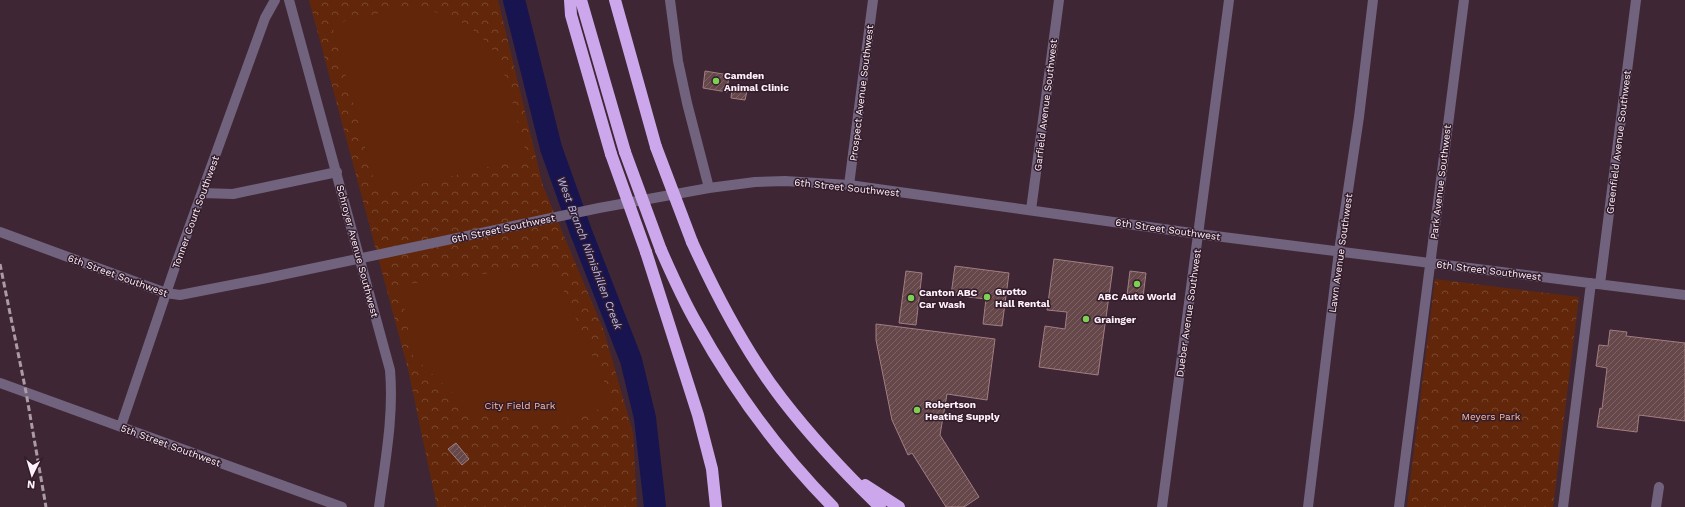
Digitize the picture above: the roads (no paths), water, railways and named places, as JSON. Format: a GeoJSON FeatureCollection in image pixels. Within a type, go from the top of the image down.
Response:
{"type":"FeatureCollection","features":[{"type":"Feature","properties":{"kind":"highway"},"geometry":{"type":"LineString","coordinates":[[570,0],[571,16],[611,154],[646,252],[698,415],[712,469],[716,507]]}},
{"type":"Feature","properties":{"kind":"highway"},"geometry":{"type":"LineString","coordinates":[[581,0],[625,152],[660,250],[694,318],[730,380],[765,430],[833,507]]}},
{"type":"Feature","properties":{"kind":"highway"},"geometry":{"type":"LineString","coordinates":[[615,0],[656,146],[692,242],[727,315],[759,366],[803,426],[844,471],[880,507]]}},
{"type":"Feature","properties":{"kind":"highway"},"geometry":{"type":"LineString","coordinates":[[844,471],[899,507]]}},
{"type":"Feature","properties":{"kind":"street","name":"Tonner Court Southwest"},"geometry":{"type":"LineString","coordinates":[[121,426],[166,293],[265,18],[275,0]]}},
{"type":"Feature","properties":{"kind":"street","name":"Schroyer Avenue Southwest"},"geometry":{"type":"LineString","coordinates":[[289,0],[390,370],[392,390],[390,426],[379,507]]}},
{"type":"Feature","properties":{"kind":"street"},"geometry":{"type":"LineString","coordinates":[[670,0],[678,60],[687,103],[709,188]]}},
{"type":"Feature","properties":{"kind":"street","name":"Prospect Avenue Southwest"},"geometry":{"type":"LineString","coordinates":[[850,186],[872,0]]}},
{"type":"Feature","properties":{"kind":"street","name":"Garfield Avenue Southwest"},"geometry":{"type":"LineString","coordinates":[[1031,210],[1059,0]]}},
{"type":"Feature","properties":{"kind":"street","name":"Dueber Avenue Southwest"},"geometry":{"type":"LineString","coordinates":[[1162,507],[1229,0]]}},
{"type":"Feature","properties":{"kind":"street","name":"Lawn Avenue Southwest"},"geometry":{"type":"LineString","coordinates":[[1308,507],[1339,251],[1359,117],[1373,0]]}},
{"type":"Feature","properties":{"kind":"street","name":"Park Avenue Southwest"},"geometry":{"type":"LineString","coordinates":[[1399,507],[1464,0]]}},
{"type":"Feature","properties":{"kind":"street","name":"Greenfield Avenue Southwest"},"geometry":{"type":"LineString","coordinates":[[1562,507],[1596,284],[1636,0]]}},
{"type":"Feature","properties":{"kind":"street"},"geometry":{"type":"LineString","coordinates":[[202,193],[233,194],[337,172]]}},
{"type":"Feature","properties":{"kind":"street","name":"6th Street Southwest"},"geometry":{"type":"LineString","coordinates":[[0,232],[166,293],[180,294],[600,208],[709,188],[755,182],[785,181],[850,186],[1199,234],[1685,295]]}},
{"type":"Feature","properties":{"kind":"street","name":"5th Street Southwest"},"geometry":{"type":"LineString","coordinates":[[0,383],[342,507]]}},
{"type":"Feature","properties":{"kind":"street"},"geometry":{"type":"LineString","coordinates":[[1656,507],[1659,487]]}},
{"type":"Feature","properties":{"kind":"waterway","name":"West Branch Nimishillen Creek"},"geometry":{"type":"LineString","coordinates":[[514,0],[551,148],[581,232],[631,360],[645,418],[655,507]]}},
{"type":"Feature","properties":{"kind":"railway"},"geometry":{"type":"LineString","coordinates":[[0,264],[26,392],[46,507]]}},
{"type":"Feature","properties":{"kind":"place","name":"Camden Animal Clinic"},"geometry":{"type":"Point","coordinates":[716,81]}},
{"type":"Feature","properties":{"kind":"place","name":"ABC Auto World"},"geometry":{"type":"Point","coordinates":[1137,284]}},
{"type":"Feature","properties":{"kind":"place","name":"Grotto Hall Rental"},"geometry":{"type":"Point","coordinates":[987,297]}},
{"type":"Feature","properties":{"kind":"place","name":"Canton ABC Car Wash"},"geometry":{"type":"Point","coordinates":[911,298]}},
{"type":"Feature","properties":{"kind":"place","name":"Grainger"},"geometry":{"type":"Point","coordinates":[1086,319]}},
{"type":"Feature","properties":{"kind":"place","name":"Robertson Heating Supply"},"geometry":{"type":"Point","coordinates":[917,410]}},
{"type":"Feature","properties":{"kind":"park label","name":"City Field Park"},"geometry":{"type":"Point","coordinates":[520,405]}},
{"type":"Feature","properties":{"kind":"park label","name":"Meyers Park"},"geometry":{"type":"Point","coordinates":[1491,416]}}]}
